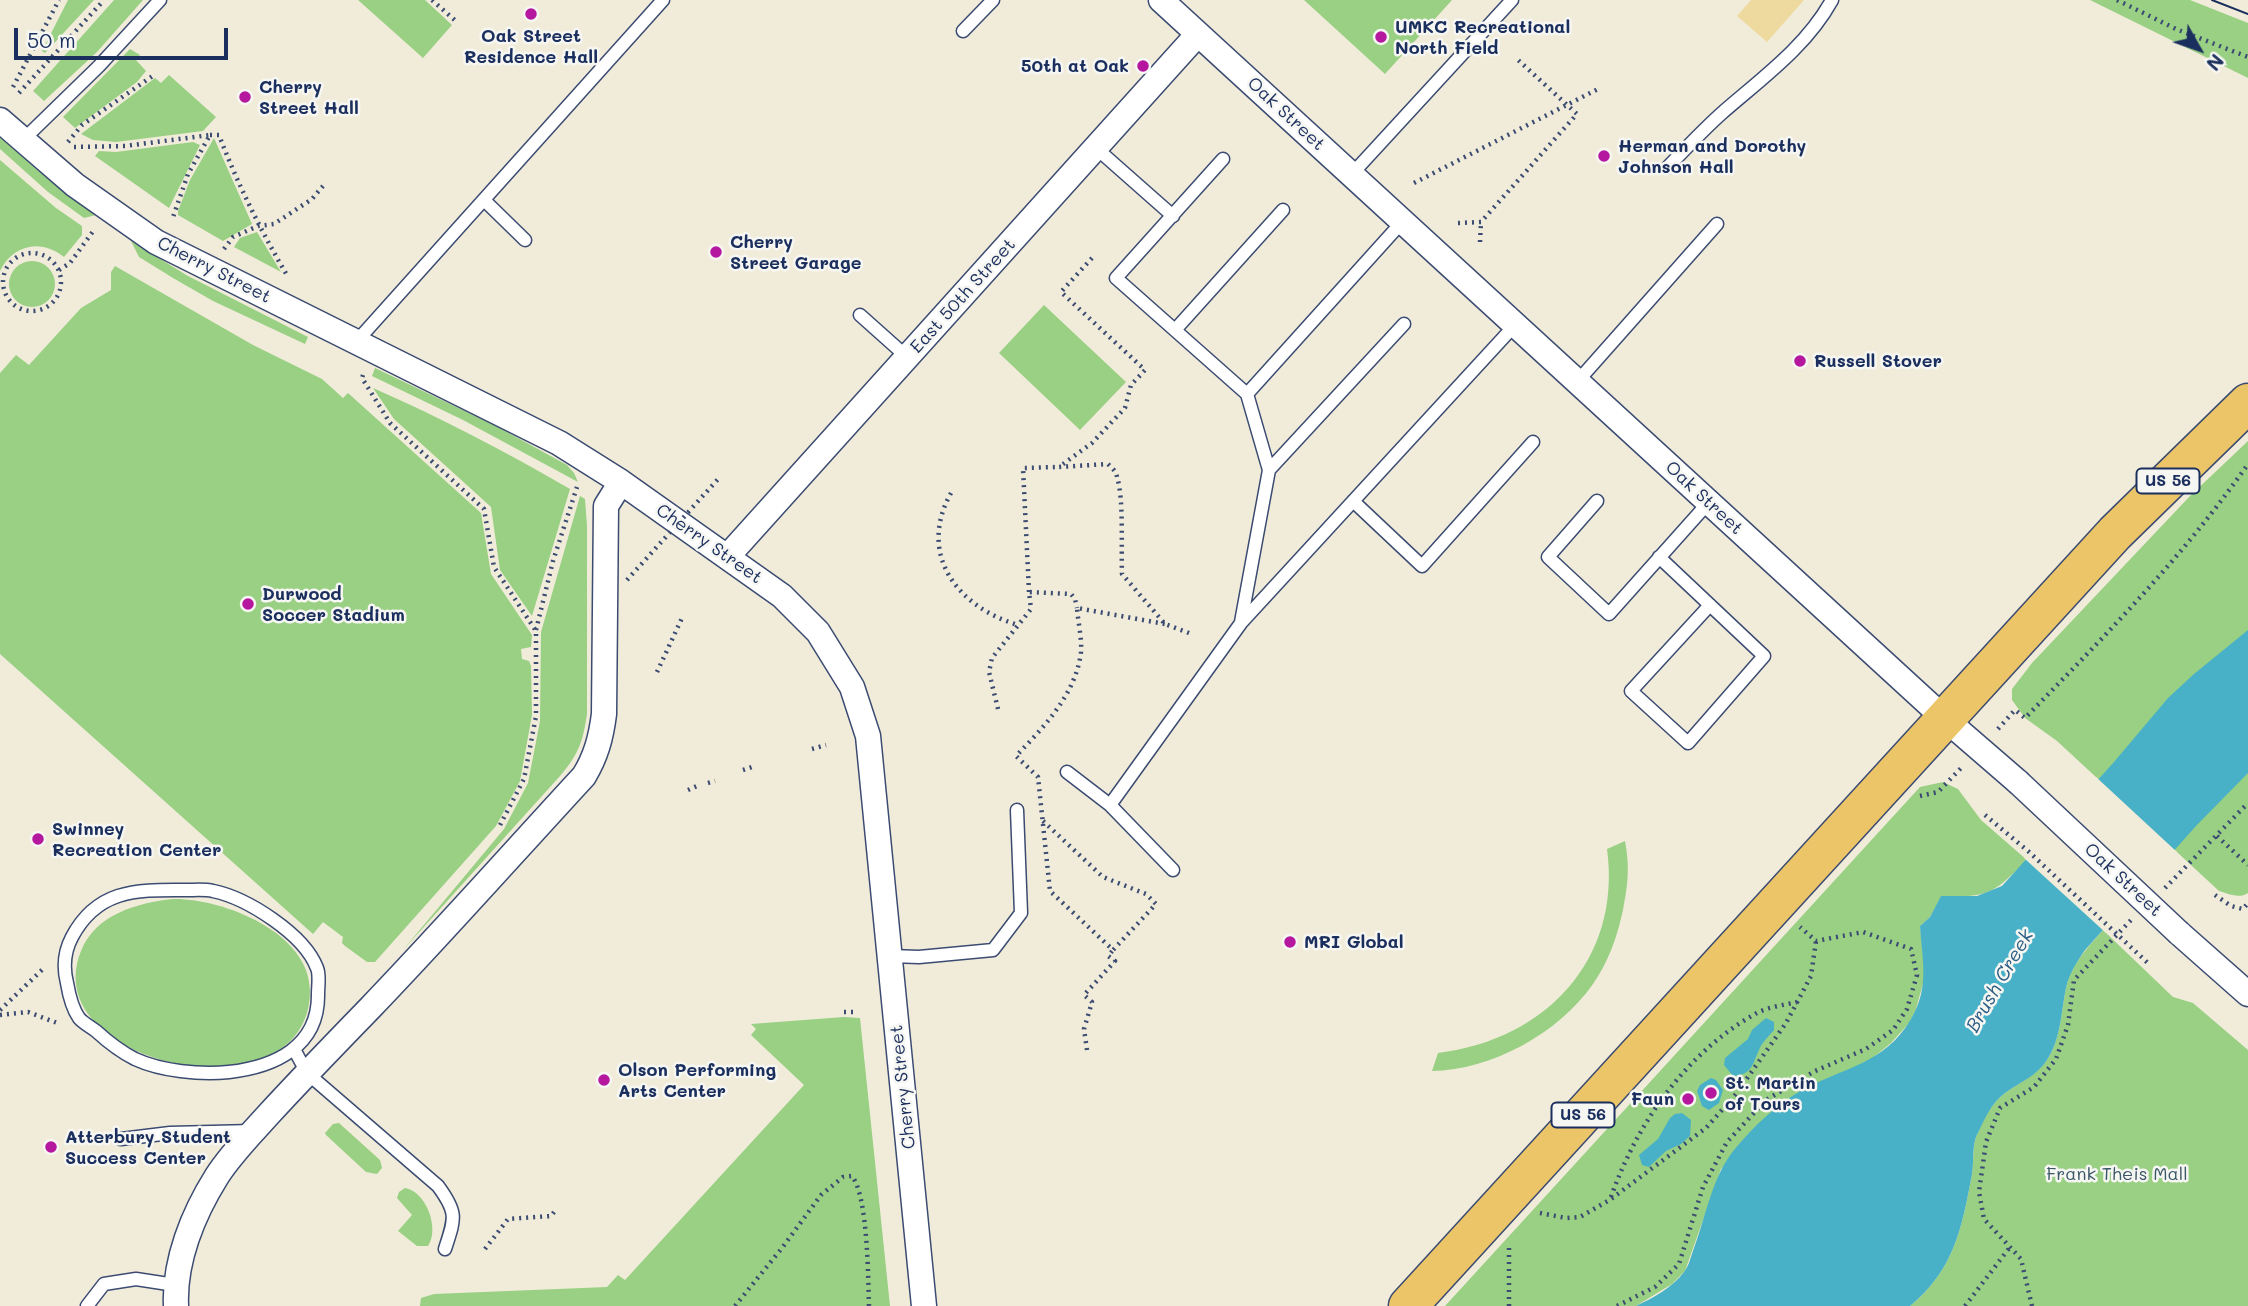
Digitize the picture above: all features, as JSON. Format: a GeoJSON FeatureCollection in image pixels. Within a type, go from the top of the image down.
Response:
{"type":"FeatureCollection","features":[{"type":"Feature","properties":{"kind":"highway","name":"US 56"},"geometry":{"type":"LineString","coordinates":[[1408,1306],[2115,533],[2248,403]]}},
{"type":"Feature","properties":{"kind":"street","name":"Oak Street"},"geometry":{"type":"LineString","coordinates":[[1161,0],[2248,994]]}},
{"type":"Feature","properties":{"kind":"street","name":"East 50th Street"},"geometry":{"type":"LineString","coordinates":[[727,557],[1198,34]]}},
{"type":"Feature","properties":{"kind":"street","name":"Cherry Street"},"geometry":{"type":"LineString","coordinates":[[0,120],[75,185],[156,242],[559,443],[621,482],[782,596],[818,632],[852,687],[868,736],[924,1306]]}},
{"type":"Feature","properties":{"kind":"street"},"geometry":{"type":"LineString","coordinates":[[175,1295],[183,1251],[198,1211],[218,1175],[307,1073],[584,776],[594,758],[601,737],[604,714],[606,506],[621,482]]}},
{"type":"Feature","properties":{"kind":"lane"},"geometry":{"type":"LineString","coordinates":[[23,140],[99,66],[160,0]]}},
{"type":"Feature","properties":{"kind":"lane"},"geometry":{"type":"LineString","coordinates":[[356,342],[663,0]]}},
{"type":"Feature","properties":{"kind":"lane"},"geometry":{"type":"LineString","coordinates":[[963,31],[993,0]]}},
{"type":"Feature","properties":{"kind":"lane"},"geometry":{"type":"LineString","coordinates":[[1352,174],[1512,0]]}},
{"type":"Feature","properties":{"kind":"lane"},"geometry":{"type":"LineString","coordinates":[[1668,167],[1696,136],[1799,45],[1822,18],[1832,0]]}},
{"type":"Feature","properties":{"kind":"lane"},"geometry":{"type":"LineString","coordinates":[[1096,148],[1173,216]]}},
{"type":"Feature","properties":{"kind":"lane"},"geometry":{"type":"LineString","coordinates":[[1223,159],[1116,278],[1247,394],[1269,470],[1241,622]]}},
{"type":"Feature","properties":{"kind":"lane"},"geometry":{"type":"LineString","coordinates":[[484,200],[525,240]]}},
{"type":"Feature","properties":{"kind":"lane"},"geometry":{"type":"LineString","coordinates":[[1175,330],[1283,210]]}},
{"type":"Feature","properties":{"kind":"lane"},"geometry":{"type":"LineString","coordinates":[[1247,394],[1402,221]]}},
{"type":"Feature","properties":{"kind":"lane"},"geometry":{"type":"LineString","coordinates":[[1577,382],[1717,224]]}},
{"type":"Feature","properties":{"kind":"lane"},"geometry":{"type":"LineString","coordinates":[[860,315],[907,357]]}},
{"type":"Feature","properties":{"kind":"lane"},"geometry":{"type":"LineString","coordinates":[[1269,470],[1404,324]]}},
{"type":"Feature","properties":{"kind":"lane"},"geometry":{"type":"LineString","coordinates":[[1110,805],[1241,622],[1515,325]]}},
{"type":"Feature","properties":{"kind":"lane"},"geometry":{"type":"LineString","coordinates":[[1353,501],[1422,566],[1533,442]]}},
{"type":"Feature","properties":{"kind":"lane"},"geometry":{"type":"LineString","coordinates":[[1597,500],[1548,557],[1609,614],[1709,502]]}},
{"type":"Feature","properties":{"kind":"lane"},"geometry":{"type":"LineString","coordinates":[[1659,556],[1765,656],[1688,743],[1631,691],[1710,605]]}},
{"type":"Feature","properties":{"kind":"lane"},"geometry":{"type":"LineString","coordinates":[[1068,772],[1110,805],[1173,870]]}},
{"type":"Feature","properties":{"kind":"lane"},"geometry":{"type":"LineString","coordinates":[[890,956],[919,957],[993,950],[1021,913],[1017,810]]}},
{"type":"Feature","properties":{"kind":"lane"},"geometry":{"type":"LineString","coordinates":[[201,890],[214,891],[243,903],[269,915],[297,938],[317,969],[318,1002],[313,1025],[295,1051],[250,1069],[226,1073],[167,1068],[135,1059],[106,1040],[79,1017],[69,998],[65,949],[79,924],[95,908],[117,897],[139,892],[201,890]]}},
{"type":"Feature","properties":{"kind":"lane"},"geometry":{"type":"LineString","coordinates":[[295,1051],[307,1073],[438,1186],[451,1205],[453,1224],[445,1249]]}},
{"type":"Feature","properties":{"kind":"lane"},"geometry":{"type":"LineString","coordinates":[[121,1139],[170,1133],[254,1131]]}},
{"type":"Feature","properties":{"kind":"lane"},"geometry":{"type":"LineString","coordinates":[[88,1306],[104,1284],[136,1279],[175,1295]]}},
{"type":"Feature","properties":{"kind":"path"},"geometry":{"type":"LineString","coordinates":[[13,87],[59,0]]}},
{"type":"Feature","properties":{"kind":"path"},"geometry":{"type":"LineString","coordinates":[[19,93],[104,0]]}},
{"type":"Feature","properties":{"kind":"path"},"geometry":{"type":"LineString","coordinates":[[432,0],[458,23]]}},
{"type":"Feature","properties":{"kind":"path"},"geometry":{"type":"LineString","coordinates":[[2117,0],[2176,29],[2248,57]]}},
{"type":"Feature","properties":{"kind":"path"},"geometry":{"type":"LineString","coordinates":[[1480,242],[1481,222],[1577,114],[1517,59]]}},
{"type":"Feature","properties":{"kind":"path"},"geometry":{"type":"LineString","coordinates":[[68,142],[82,125],[154,75]]}},
{"type":"Feature","properties":{"kind":"path"},"geometry":{"type":"LineString","coordinates":[[1414,183],[1598,89]]}},
{"type":"Feature","properties":{"kind":"path"},"geometry":{"type":"LineString","coordinates":[[172,220],[188,174],[210,135]]}},
{"type":"Feature","properties":{"kind":"path"},"geometry":{"type":"LineString","coordinates":[[74,146],[125,146],[219,135],[236,181],[292,285]]}},
{"type":"Feature","properties":{"kind":"path"},"geometry":{"type":"LineString","coordinates":[[223,250],[233,237],[258,226],[275,224],[312,199],[323,186]]}},
{"type":"Feature","properties":{"kind":"path"},"geometry":{"type":"LineString","coordinates":[[1458,223],[1481,222]]}},
{"type":"Feature","properties":{"kind":"path"},"geometry":{"type":"LineString","coordinates":[[59,270],[70,263],[94,230]]}},
{"type":"Feature","properties":{"kind":"path"},"geometry":{"type":"LineString","coordinates":[[37,253],[46,256],[59,270],[60,289],[56,298],[40,310],[20,309],[3,296],[6,268],[20,256],[37,253]]}},
{"type":"Feature","properties":{"kind":"path"},"geometry":{"type":"LineString","coordinates":[[1059,467],[1093,443],[1125,408],[1131,386],[1147,368],[1061,292],[1092,258]]}},
{"type":"Feature","properties":{"kind":"path"},"geometry":{"type":"LineString","coordinates":[[366,368],[362,378],[390,423],[484,509],[494,567],[536,631]]}},
{"type":"Feature","properties":{"kind":"path"},"geometry":{"type":"LineString","coordinates":[[998,709],[989,672],[992,658],[1031,610],[1023,468],[1108,464],[1115,470],[1118,480],[1122,574],[1166,624],[1189,633]]}},
{"type":"Feature","properties":{"kind":"path"},"geometry":{"type":"LineString","coordinates":[[1919,796],[1938,792],[2015,710],[2025,718],[2090,653],[2165,572],[2248,464]]}},
{"type":"Feature","properties":{"kind":"path"},"geometry":{"type":"LineString","coordinates":[[627,580],[719,478]]}},
{"type":"Feature","properties":{"kind":"path"},"geometry":{"type":"LineString","coordinates":[[490,837],[499,827],[524,779],[536,716],[536,631],[577,487]]}},
{"type":"Feature","properties":{"kind":"path"},"geometry":{"type":"LineString","coordinates":[[951,493],[940,514],[938,527],[947,574],[980,608],[998,619],[1018,625]]}},
{"type":"Feature","properties":{"kind":"path"},"geometry":{"type":"LineString","coordinates":[[1029,592],[1072,594],[1077,608]]}},
{"type":"Feature","properties":{"kind":"path"},"geometry":{"type":"LineString","coordinates":[[657,672],[682,618]]}},
{"type":"Feature","properties":{"kind":"path"},"geometry":{"type":"LineString","coordinates":[[812,749],[827,745]]}},
{"type":"Feature","properties":{"kind":"path"},"geometry":{"type":"LineString","coordinates":[[743,770],[752,767]]}},
{"type":"Feature","properties":{"kind":"path"},"geometry":{"type":"LineString","coordinates":[[708,783],[715,781]]}},
{"type":"Feature","properties":{"kind":"path"},"geometry":{"type":"LineString","coordinates":[[688,790],[697,786]]}},
{"type":"Feature","properties":{"kind":"path"},"geometry":{"type":"LineString","coordinates":[[2163,890],[2248,803]]}},
{"type":"Feature","properties":{"kind":"path"},"geometry":{"type":"LineString","coordinates":[[1985,815],[2028,851],[2150,965]]}},
{"type":"Feature","properties":{"kind":"path"},"geometry":{"type":"LineString","coordinates":[[2217,836],[2248,865]]}},
{"type":"Feature","properties":{"kind":"path"},"geometry":{"type":"LineString","coordinates":[[2215,895],[2231,906],[2243,909],[2248,904]]}},
{"type":"Feature","properties":{"kind":"path"},"geometry":{"type":"LineString","coordinates":[[2032,1306],[2021,1259],[1984,1219],[1979,1192],[1986,1142],[2000,1108],[2034,1087],[2056,1059],[2068,1025],[2074,980],[2099,951],[2136,916]]}},
{"type":"Feature","properties":{"kind":"path"},"geometry":{"type":"LineString","coordinates":[[1798,925],[1816,941]]}},
{"type":"Feature","properties":{"kind":"path"},"geometry":{"type":"LineString","coordinates":[[1618,1306],[1655,1287],[1679,1264],[1703,1187],[1727,1142],[1766,1100],[1815,1071],[1866,1049],[1893,1030],[1907,1009],[1917,975],[1911,949],[1863,932],[1816,941]]}},
{"type":"Feature","properties":{"kind":"path"},"geometry":{"type":"LineString","coordinates":[[1531,1220],[1542,1211],[1566,1218],[1580,1217],[1611,1199],[1706,1128],[1736,1094],[1786,1023],[1811,976],[1816,941]]}},
{"type":"Feature","properties":{"kind":"path"},"geometry":{"type":"LineString","coordinates":[[0,1012],[65,949]]}},
{"type":"Feature","properties":{"kind":"path"},"geometry":{"type":"LineString","coordinates":[[1087,1050],[1084,1029],[1092,1002],[1084,995],[1115,961],[1108,956],[1113,950]]}},
{"type":"Feature","properties":{"kind":"path"},"geometry":{"type":"LineString","coordinates":[[1611,1199],[1620,1172],[1640,1132],[1674,1083],[1708,1046],[1758,1012],[1797,1001]]}},
{"type":"Feature","properties":{"kind":"path"},"geometry":{"type":"LineString","coordinates":[[0,1012],[28,1012]]}},
{"type":"Feature","properties":{"kind":"path"},"geometry":{"type":"LineString","coordinates":[[844,1012],[855,1012]]}},
{"type":"Feature","properties":{"kind":"path"},"geometry":{"type":"LineString","coordinates":[[736,1306],[821,1195],[844,1177],[852,1176],[861,1199],[869,1306]]}},
{"type":"Feature","properties":{"kind":"path"},"geometry":{"type":"LineString","coordinates":[[485,1249],[508,1219],[551,1216],[554,1212]]}},
{"type":"Feature","properties":{"kind":"path"},"geometry":{"type":"LineString","coordinates":[[1509,1306],[1508,1249],[1515,1239]]}},
{"type":"Feature","properties":{"kind":"path"},"geometry":{"type":"LineString","coordinates":[[1965,1306],[2010,1247]]}},
{"type":"Feature","properties":{"kind":"green space"},"geometry":{"type":"Polygon","coordinates":[[[68,0],[94,0],[45,53],[42,51],[68,0]]]}},
{"type":"Feature","properties":{"kind":"green space"},"geometry":{"type":"Polygon","coordinates":[[[114,0],[143,0],[97,52],[44,101],[33,91],[114,0]]]}},
{"type":"Feature","properties":{"kind":"green space"},"geometry":{"type":"Polygon","coordinates":[[[358,0],[425,0],[452,25],[423,58],[358,0]]]}},
{"type":"Feature","properties":{"kind":"green space","name":"UMKC Recreational North Field"},"geometry":{"type":"Polygon","coordinates":[[[1304,0],[1452,0],[1385,74],[1304,0]]]}},
{"type":"Feature","properties":{"kind":"green space"},"geometry":{"type":"Polygon","coordinates":[[[2090,0],[2190,0],[2248,23],[2248,78],[2090,0]]]}},
{"type":"Feature","properties":{"kind":"green space"},"geometry":{"type":"Polygon","coordinates":[[[130,49],[140,55],[136,60],[146,71],[137,82],[75,128],[63,117],[130,49]]]}},
{"type":"Feature","properties":{"kind":"green space"},"geometry":{"type":"Polygon","coordinates":[[[169,75],[216,117],[203,131],[116,142],[93,140],[81,134],[155,78],[161,83],[169,75]]]}},
{"type":"Feature","properties":{"kind":"green space"},"geometry":{"type":"Polygon","coordinates":[[[0,136],[36,169],[96,215],[84,218],[48,192],[0,149],[0,136]]]}},
{"type":"Feature","properties":{"kind":"green space"},"geometry":{"type":"Polygon","coordinates":[[[214,138],[252,224],[223,241],[178,215],[190,180],[214,138]]]}},
{"type":"Feature","properties":{"kind":"green space"},"geometry":{"type":"Polygon","coordinates":[[[193,142],[200,145],[169,208],[95,156],[99,151],[116,152],[193,142]]]}},
{"type":"Feature","properties":{"kind":"green space"},"geometry":{"type":"Polygon","coordinates":[[[0,160],[56,208],[82,226],[82,235],[64,257],[46,248],[28,247],[12,255],[0,271],[0,160]]]}},
{"type":"Feature","properties":{"kind":"green space"},"geometry":{"type":"Polygon","coordinates":[[[257,232],[281,272],[234,247],[240,238],[257,232]]]}},
{"type":"Feature","properties":{"kind":"green space"},"geometry":{"type":"Polygon","coordinates":[[[131,241],[188,276],[308,337],[305,344],[213,301],[173,278],[139,257],[131,241]]]}},
{"type":"Feature","properties":{"kind":"green space"},"geometry":{"type":"Polygon","coordinates":[[[32,261],[48,268],[55,284],[48,300],[32,307],[16,300],[9,284],[16,268],[32,261]]]}},
{"type":"Feature","properties":{"kind":"green space","name":"Durwood Soccer Stadium"},"geometry":{"type":"Polygon","coordinates":[[[115,266],[253,345],[322,379],[343,398],[348,393],[481,513],[491,574],[532,635],[531,647],[521,649],[522,659],[529,661],[531,666],[532,715],[520,781],[496,826],[375,962],[367,962],[345,946],[342,943],[343,937],[323,922],[313,934],[0,654],[0,373],[16,355],[29,365],[81,308],[111,290],[111,272],[115,266]]]}},
{"type":"Feature","properties":{"kind":"green space"},"geometry":{"type":"Polygon","coordinates":[[[1044,305],[1126,382],[1080,430],[999,353],[1044,305]]]}},
{"type":"Feature","properties":{"kind":"green space"},"geometry":{"type":"Polygon","coordinates":[[[375,368],[496,426],[567,465],[578,482],[463,420],[372,376],[375,368]]]}},
{"type":"Feature","properties":{"kind":"green space"},"geometry":{"type":"Polygon","coordinates":[[[373,388],[473,436],[570,489],[532,616],[500,570],[491,507],[394,419],[373,388]]]}},
{"type":"Feature","properties":{"kind":"green space"},"geometry":{"type":"Polygon","coordinates":[[[2248,441],[2248,893],[2238,896],[2219,891],[2057,741],[2025,718],[2012,700],[2012,689],[2032,663],[2190,496],[2248,441]]]}},
{"type":"Feature","properties":{"kind":"green space"},"geometry":{"type":"Polygon","coordinates":[[[580,496],[585,499],[587,526],[587,714],[579,747],[560,776],[403,950],[504,829],[528,783],[540,721],[541,632],[580,496]]]}},
{"type":"Feature","properties":{"kind":"green space"},"geometry":{"type":"Polygon","coordinates":[[[1943,782],[1958,789],[1981,820],[2027,860],[1990,891],[1971,896],[1941,897],[1930,917],[1920,926],[1925,976],[1910,1022],[1891,1043],[1869,1061],[1803,1089],[1721,1169],[1685,1271],[1672,1284],[1636,1306],[1445,1306],[1920,787],[1943,782]]]}},
{"type":"Feature","properties":{"kind":"green space"},"geometry":{"type":"Polygon","coordinates":[[[1625,841],[1628,859],[1627,883],[1618,930],[1604,967],[1578,1002],[1561,1019],[1522,1046],[1477,1064],[1432,1071],[1438,1053],[1477,1045],[1512,1031],[1542,1012],[1568,988],[1588,959],[1602,926],[1608,889],[1607,849],[1625,841]]]}},
{"type":"Feature","properties":{"kind":"green space"},"geometry":{"type":"Polygon","coordinates":[[[173,899],[215,905],[260,922],[280,936],[295,952],[306,970],[310,991],[298,1032],[267,1057],[225,1067],[178,1064],[133,1049],[97,1024],[77,991],[81,951],[97,928],[107,919],[132,907],[173,899]]]}},
{"type":"Feature","properties":{"kind":"green space","name":"Frank Theis Mall"},"geometry":{"type":"Polygon","coordinates":[[[2103,930],[2173,997],[2193,1003],[2248,1050],[2248,1306],[1910,1306],[1937,1278],[1954,1247],[1973,1170],[1975,1141],[1984,1119],[2000,1097],[2033,1074],[2047,1060],[2058,1034],[2066,988],[2072,972],[2103,930]]]}},
{"type":"Feature","properties":{"kind":"green space"},"geometry":{"type":"Polygon","coordinates":[[[860,1018],[890,1306],[420,1306],[421,1298],[434,1294],[607,1287],[618,1275],[625,1280],[804,1085],[751,1035],[756,1029],[751,1024],[860,1018]]]}},
{"type":"Feature","properties":{"kind":"green space"},"geometry":{"type":"Polygon","coordinates":[[[339,1123],[380,1160],[382,1168],[377,1174],[366,1172],[326,1135],[333,1124],[339,1123]]]}},
{"type":"Feature","properties":{"kind":"green space"},"geometry":{"type":"Polygon","coordinates":[[[405,1188],[419,1196],[429,1212],[432,1230],[428,1246],[417,1246],[398,1231],[412,1215],[397,1198],[399,1192],[405,1188]]]}},
{"type":"Feature","properties":{"kind":"sand"},"geometry":{"type":"Polygon","coordinates":[[[1751,0],[1804,0],[1767,42],[1737,16],[1751,0]]]}},
{"type":"Feature","properties":{"kind":"water","name":"Brush Creek"},"geometry":{"type":"Polygon","coordinates":[[[2248,630],[2248,773],[2196,826],[2079,959],[2067,983],[2052,1052],[2033,1074],[1995,1102],[1976,1137],[1972,1174],[1960,1230],[1946,1263],[1925,1292],[1910,1306],[1636,1306],[1656,1296],[1686,1270],[1720,1172],[1749,1133],[1792,1096],[1876,1055],[1900,1034],[1911,1019],[1921,996],[1923,973],[1920,926],[1930,917],[1941,896],[1977,896],[2002,886],[2168,698],[2248,630]]]}},
{"type":"Feature","properties":{"kind":"water"},"geometry":{"type":"Polygon","coordinates":[[[1766,1018],[1774,1022],[1774,1030],[1762,1044],[1746,1073],[1733,1076],[1724,1065],[1725,1058],[1748,1039],[1752,1030],[1766,1018]]]}},
{"type":"Feature","properties":{"kind":"water"},"geometry":{"type":"Polygon","coordinates":[[[1711,1078],[1716,1080],[1723,1090],[1719,1103],[1709,1110],[1702,1106],[1697,1091],[1700,1085],[1711,1078]]]}},
{"type":"Feature","properties":{"kind":"water"},"geometry":{"type":"Polygon","coordinates":[[[1682,1113],[1691,1120],[1690,1136],[1666,1151],[1649,1167],[1642,1165],[1639,1155],[1658,1139],[1670,1118],[1682,1113]]]}},
{"type":"Feature","properties":{"kind":"pier"},"geometry":{"type":"Polygon","coordinates":[[[2096,777],[2177,852],[2106,933],[2024,858],[2096,777]]]}},
{"type":"Feature","properties":{"kind":"tram line"},"geometry":{"type":"LineString","coordinates":[[2212,0],[2248,14]]}},
{"type":"Feature","properties":{"kind":"place","name":"Oak Street Residence Hall"},"geometry":{"type":"Point","coordinates":[531,14]}},
{"type":"Feature","properties":{"kind":"place","name":"UMKC Recreational North Field"},"geometry":{"type":"Point","coordinates":[1381,37]}},
{"type":"Feature","properties":{"kind":"place","name":"50th at Oak"},"geometry":{"type":"Point","coordinates":[1143,66]}},
{"type":"Feature","properties":{"kind":"place","name":"Cherry Street Hall"},"geometry":{"type":"Point","coordinates":[245,97]}},
{"type":"Feature","properties":{"kind":"place","name":"Herman and Dorothy Johnson Hall"},"geometry":{"type":"Point","coordinates":[1604,156]}},
{"type":"Feature","properties":{"kind":"place","name":"Cherry Street Garage"},"geometry":{"type":"Point","coordinates":[716,252]}},
{"type":"Feature","properties":{"kind":"place","name":"Russell Stover"},"geometry":{"type":"Point","coordinates":[1800,361]}},
{"type":"Feature","properties":{"kind":"place","name":"Durwood Soccer Stadium"},"geometry":{"type":"Point","coordinates":[248,604]}},
{"type":"Feature","properties":{"kind":"place","name":"Swinney Recreation Center"},"geometry":{"type":"Point","coordinates":[38,839]}},
{"type":"Feature","properties":{"kind":"place","name":"MRI Global"},"geometry":{"type":"Point","coordinates":[1290,942]}},
{"type":"Feature","properties":{"kind":"place","name":"Olson Performing Arts Center"},"geometry":{"type":"Point","coordinates":[604,1080]}},
{"type":"Feature","properties":{"kind":"place","name":"St. Martin of Tours"},"geometry":{"type":"Point","coordinates":[1711,1093]}},
{"type":"Feature","properties":{"kind":"place","name":"Faun"},"geometry":{"type":"Point","coordinates":[1688,1099]}},
{"type":"Feature","properties":{"kind":"place","name":"Atterbury Student Success Center"},"geometry":{"type":"Point","coordinates":[51,1147]}}]}
